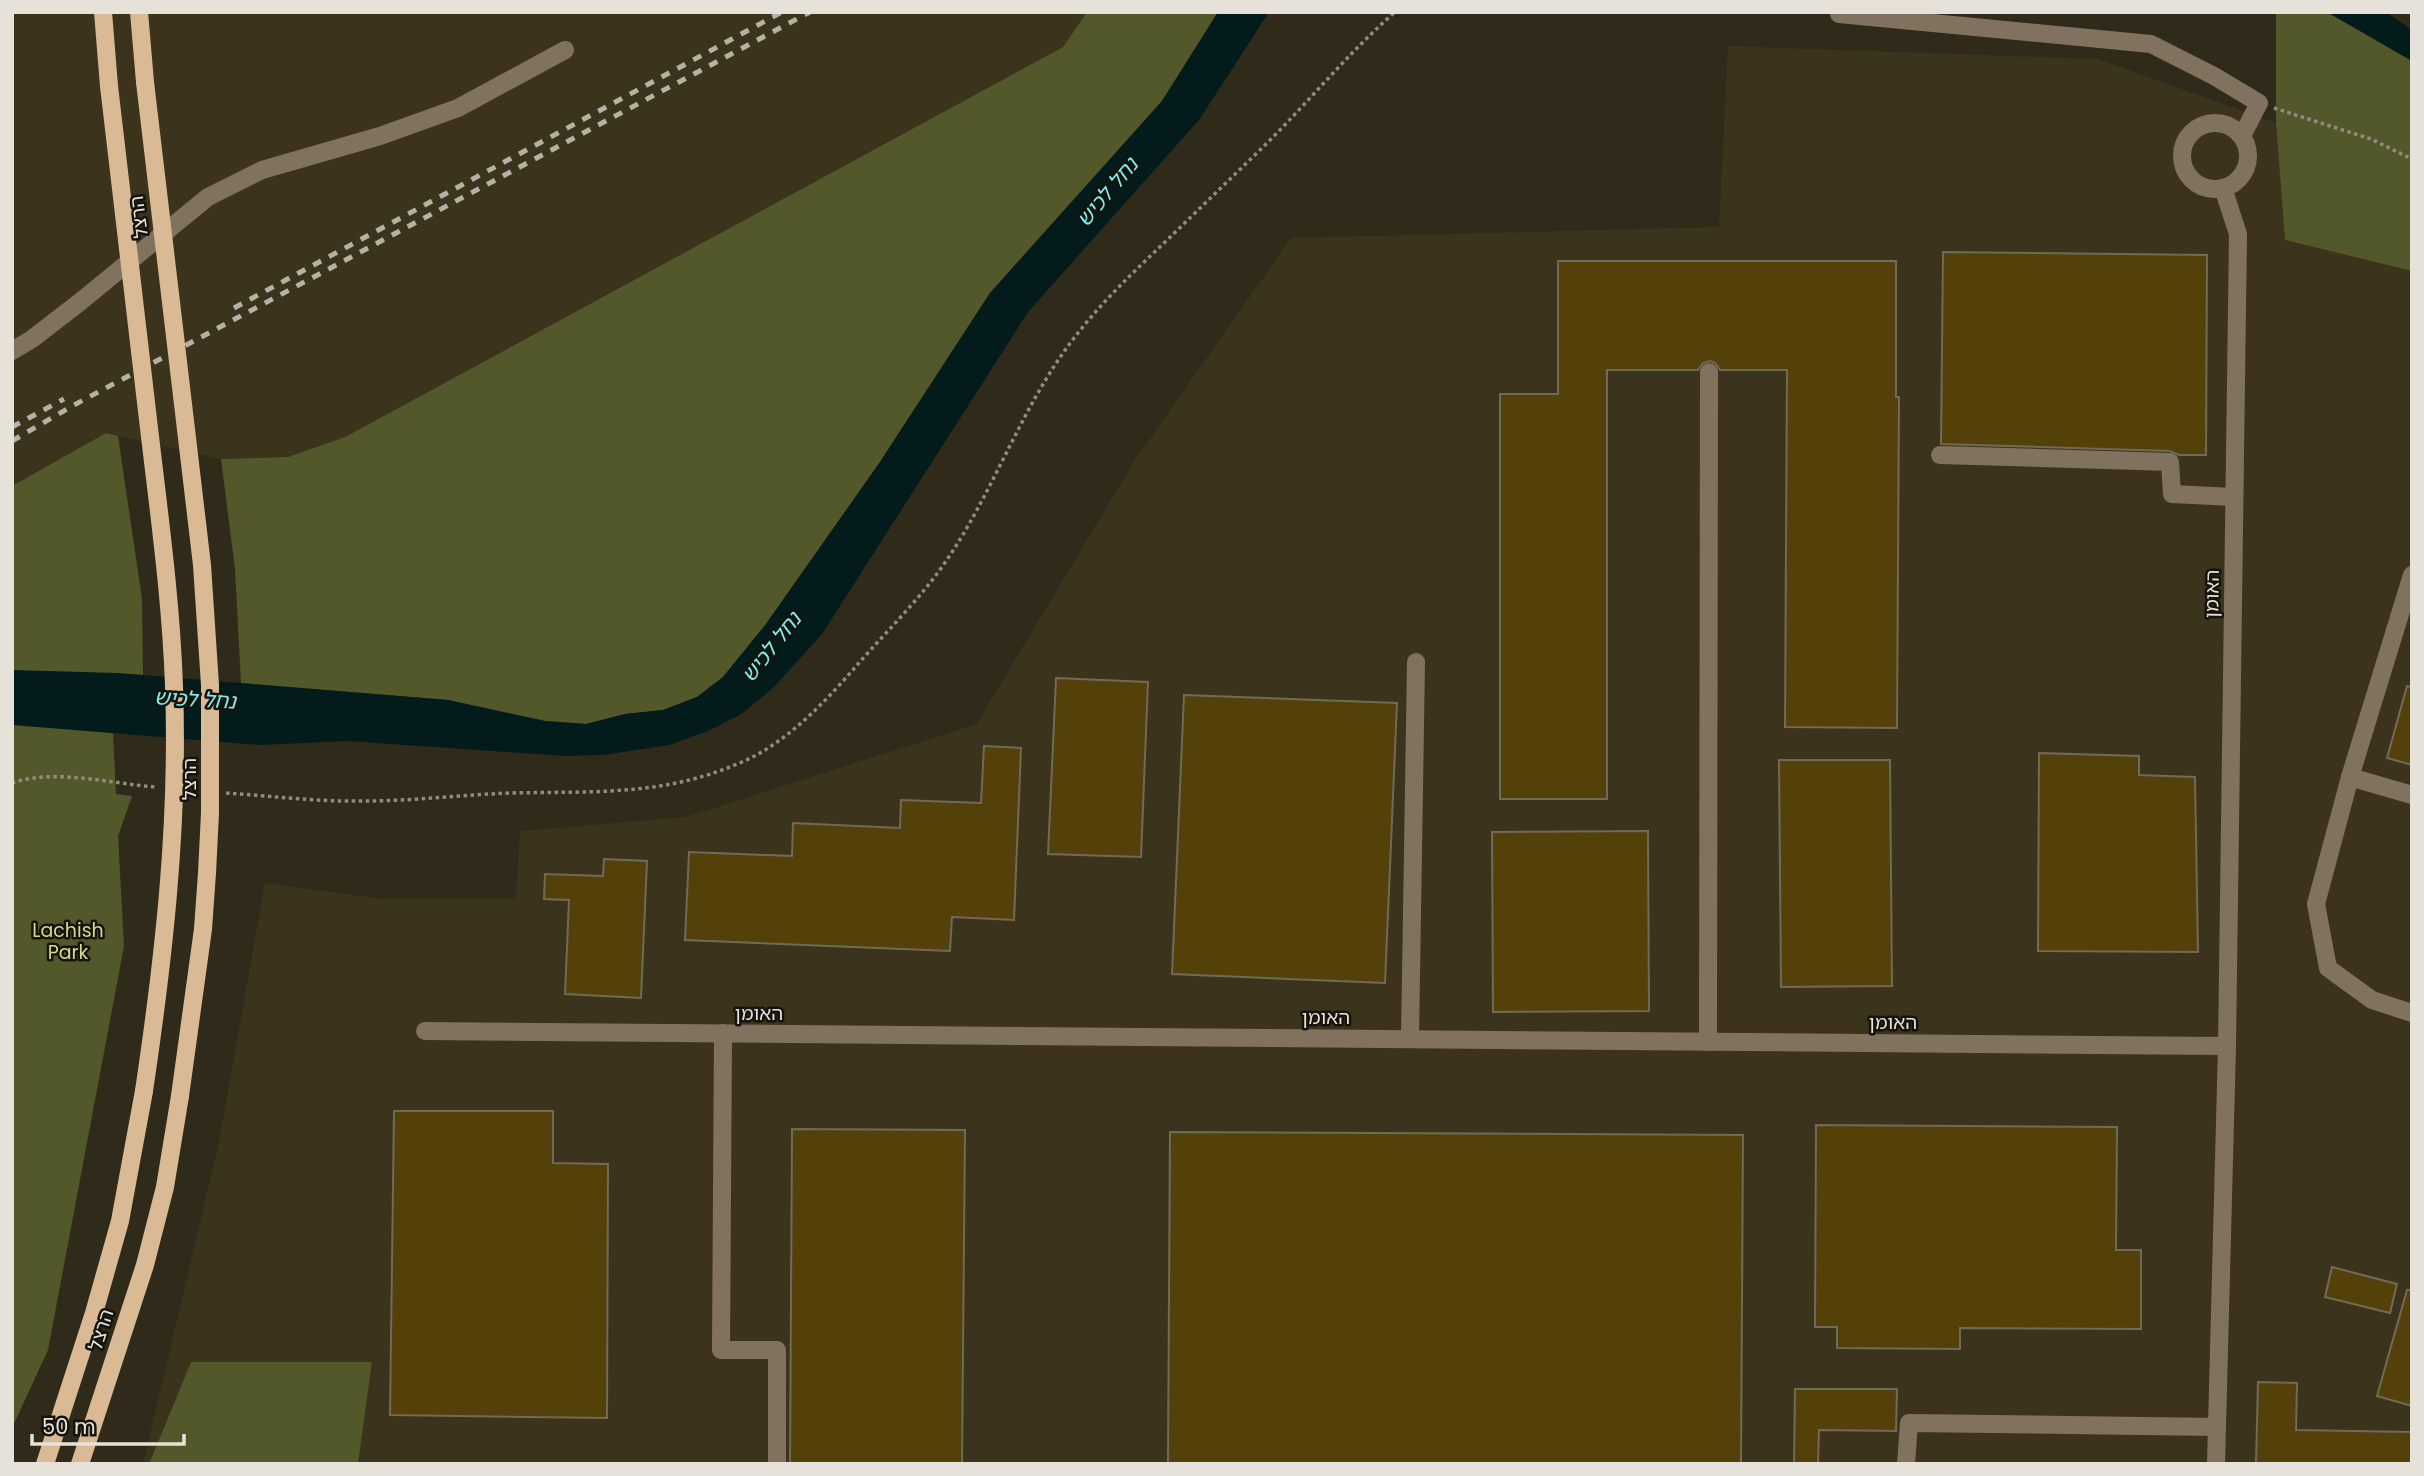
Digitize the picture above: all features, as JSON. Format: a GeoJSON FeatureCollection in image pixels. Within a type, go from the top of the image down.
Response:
{"type":"FeatureCollection","features":[{"type":"Feature","properties":{"kind":"main road","name":"הרצל"},"geometry":{"type":"LineString","coordinates":[[45,1464],[94,1313],[120,1221],[144,1091],[167,925],[174,812],[174,686],[165,569],[109,86],[103,12]]}},
{"type":"Feature","properties":{"kind":"main road","name":"הרצל"},"geometry":{"type":"LineString","coordinates":[[80,1464],[145,1265],[165,1187],[201,941],[211,813],[210,685],[202,565],[139,12]]}},
{"type":"Feature","properties":{"kind":"street"},"geometry":{"type":"LineString","coordinates":[[1839,14],[2151,44],[2214,76],[2259,103],[2242,136]]}},
{"type":"Feature","properties":{"kind":"street"},"geometry":{"type":"LineString","coordinates":[[12,351],[80,302],[208,197],[262,170],[380,136],[458,108],[565,50]]}},
{"type":"Feature","properties":{"kind":"street"},"geometry":{"type":"LineString","coordinates":[[2213,123],[2224,124],[2234,128],[2242,136],[2247,146],[2246,167],[2233,184],[2223,188],[2202,187],[2186,172],[2182,151],[2185,140],[2192,131],[2213,123]]}},
{"type":"Feature","properties":{"kind":"street","name":"האומן"},"geometry":{"type":"LineString","coordinates":[[2216,1464],[2227,1046],[2238,233],[2223,188]]}},
{"type":"Feature","properties":{"kind":"street"},"geometry":{"type":"LineString","coordinates":[[1708,1042],[1709,372]]}},
{"type":"Feature","properties":{"kind":"street"},"geometry":{"type":"LineString","coordinates":[[1940,456],[2170,462],[2172,494],[2234,497]]}},
{"type":"Feature","properties":{"kind":"street"},"geometry":{"type":"LineString","coordinates":[[2411,578],[2350,777],[2316,904],[2328,968],[2371,1000],[2412,1013]]}},
{"type":"Feature","properties":{"kind":"street"},"geometry":{"type":"LineString","coordinates":[[1410,1039],[1416,662]]}},
{"type":"Feature","properties":{"kind":"street"},"geometry":{"type":"LineString","coordinates":[[2350,777],[2412,794]]}},
{"type":"Feature","properties":{"kind":"street","name":"האומן"},"geometry":{"type":"LineString","coordinates":[[425,1031],[2227,1046]]}},
{"type":"Feature","properties":{"kind":"street"},"geometry":{"type":"LineString","coordinates":[[723,1033],[721,1350],[777,1350],[777,1464]]}},
{"type":"Feature","properties":{"kind":"street"},"geometry":{"type":"LineString","coordinates":[[1906,1464],[1909,1423],[2217,1427]]}},
{"type":"Feature","properties":{"kind":"path"},"geometry":{"type":"LineString","coordinates":[[222,792],[362,801],[504,794],[594,793],[660,788],[701,778],[746,760],[790,732],[829,696],[939,571],[978,506],[1052,370],[1095,313],[1395,12]]}},
{"type":"Feature","properties":{"kind":"path"},"geometry":{"type":"LineString","coordinates":[[2259,103],[2371,138],[2412,159]]}},
{"type":"Feature","properties":{"kind":"path"},"geometry":{"type":"LineString","coordinates":[[12,783],[27,778],[54,776],[158,787]]}},
{"type":"Feature","properties":{"kind":"shaded area"},"geometry":{"type":"Polygon","coordinates":[[[12,12],[1087,12],[1063,47],[345,437],[288,457],[221,459],[106,433],[12,486],[12,12]]]}},
{"type":"Feature","properties":{"kind":"shaded area"},"geometry":{"type":"Polygon","coordinates":[[[1728,46],[2098,59],[2276,123],[2285,240],[2412,271],[2412,1464],[358,1464],[372,1362],[191,1362],[149,1464],[143,1464],[219,1142],[265,883],[383,899],[516,899],[520,831],[686,817],[977,724],[1136,459],[1291,238],[1719,227],[1728,46]]]}},
{"type":"Feature","properties":{"kind":"green space"},"geometry":{"type":"Polygon","coordinates":[[[1087,12],[1218,12],[1162,101],[990,293],[880,462],[766,624],[723,677],[697,697],[663,710],[625,714],[586,724],[545,721],[448,700],[241,683],[235,569],[221,459],[288,457],[345,437],[1063,47],[1087,12]]]}},
{"type":"Feature","properties":{"kind":"green space"},"geometry":{"type":"Polygon","coordinates":[[[2276,12],[2327,12],[2412,61],[2412,271],[2285,240],[2276,123],[2276,12]]]}},
{"type":"Feature","properties":{"kind":"green space","name":"Lachish Park"},"geometry":{"type":"Polygon","coordinates":[[[106,433],[118,436],[142,599],[143,675],[110,673],[116,794],[132,796],[118,836],[124,946],[48,1350],[12,1428],[12,486],[106,433]]]}},
{"type":"Feature","properties":{"kind":"green space"},"geometry":{"type":"Polygon","coordinates":[[[191,1362],[372,1362],[358,1464],[149,1464],[191,1362]]]}},
{"type":"Feature","properties":{"kind":"water","name":"נחל לכיש"},"geometry":{"type":"Polygon","coordinates":[[[1218,12],[1269,12],[1199,120],[1028,312],[822,634],[775,686],[743,713],[708,731],[669,745],[604,755],[564,756],[348,741],[259,745],[12,725],[12,670],[117,673],[448,700],[545,721],[586,724],[625,714],[663,710],[697,697],[723,677],[766,624],[880,462],[990,293],[1162,101],[1218,12]]]}},
{"type":"Feature","properties":{"kind":"water"},"geometry":{"type":"Polygon","coordinates":[[[2327,12],[2386,12],[2412,30],[2412,61],[2327,12]]]}},
{"type":"Feature","properties":{"kind":"building"},"geometry":{"type":"Polygon","coordinates":[[[1943,252],[2207,255],[2206,455],[2179,455],[2170,451],[1941,444],[1943,252]]]}},
{"type":"Feature","properties":{"kind":"building"},"geometry":{"type":"Polygon","coordinates":[[[1558,261],[1896,261],[1896,397],[1899,397],[1897,728],[1785,727],[1787,370],[1720,370],[1710,361],[1703,363],[1698,370],[1607,370],[1607,799],[1500,799],[1500,394],[1558,394],[1558,261]]]}},
{"type":"Feature","properties":{"kind":"building"},"geometry":{"type":"Polygon","coordinates":[[[1056,678],[1148,682],[1141,857],[1048,854],[1056,678]]]}},
{"type":"Feature","properties":{"kind":"building"},"geometry":{"type":"Polygon","coordinates":[[[2407,686],[2412,687],[2412,765],[2387,758],[2407,686]]]}},
{"type":"Feature","properties":{"kind":"building"},"geometry":{"type":"Polygon","coordinates":[[[1184,695],[1397,703],[1385,983],[1172,974],[1184,695]]]}},
{"type":"Feature","properties":{"kind":"building"},"geometry":{"type":"Polygon","coordinates":[[[984,746],[1021,748],[1014,920],[952,917],[950,951],[685,940],[689,852],[792,856],[793,823],[900,828],[901,800],[981,803],[984,746]]]}},
{"type":"Feature","properties":{"kind":"building"},"geometry":{"type":"Polygon","coordinates":[[[2039,753],[2139,756],[2139,775],[2195,777],[2198,952],[2038,951],[2039,753]]]}},
{"type":"Feature","properties":{"kind":"building"},"geometry":{"type":"Polygon","coordinates":[[[1779,760],[1890,760],[1892,986],[1781,987],[1779,760]]]}},
{"type":"Feature","properties":{"kind":"building"},"geometry":{"type":"Polygon","coordinates":[[[1648,831],[1649,1011],[1493,1012],[1492,832],[1648,831]]]}},
{"type":"Feature","properties":{"kind":"building"},"geometry":{"type":"Polygon","coordinates":[[[604,859],[647,861],[641,998],[565,994],[569,900],[544,899],[545,874],[603,876],[604,859]]]}},
{"type":"Feature","properties":{"kind":"building"},"geometry":{"type":"Polygon","coordinates":[[[394,1111],[553,1111],[553,1163],[608,1164],[607,1418],[390,1415],[394,1111]]]}},
{"type":"Feature","properties":{"kind":"building"},"geometry":{"type":"Polygon","coordinates":[[[1816,1125],[2117,1127],[2116,1250],[2141,1250],[2141,1329],[1960,1328],[1960,1349],[1837,1348],[1837,1327],[1815,1327],[1816,1125]]]}},
{"type":"Feature","properties":{"kind":"building"},"geometry":{"type":"Polygon","coordinates":[[[792,1129],[965,1130],[962,1464],[790,1464],[792,1129]]]}},
{"type":"Feature","properties":{"kind":"building"},"geometry":{"type":"Polygon","coordinates":[[[1170,1132],[1743,1135],[1741,1464],[1168,1464],[1170,1132]]]}},
{"type":"Feature","properties":{"kind":"building"},"geometry":{"type":"Polygon","coordinates":[[[2332,1267],[2397,1284],[2390,1313],[2325,1297],[2332,1267]]]}},
{"type":"Feature","properties":{"kind":"building"},"geometry":{"type":"Polygon","coordinates":[[[2407,1290],[2412,1290],[2412,1406],[2377,1396],[2407,1290]]]}},
{"type":"Feature","properties":{"kind":"building"},"geometry":{"type":"Polygon","coordinates":[[[2258,1382],[2297,1383],[2296,1430],[2412,1432],[2412,1464],[2256,1464],[2258,1382]]]}},
{"type":"Feature","properties":{"kind":"building"},"geometry":{"type":"Polygon","coordinates":[[[1795,1389],[1897,1389],[1896,1431],[1819,1430],[1818,1464],[1794,1464],[1795,1389]]]}},
{"type":"Feature","properties":{"kind":"railway"},"geometry":{"type":"LineString","coordinates":[[234,308],[782,12]]}},
{"type":"Feature","properties":{"kind":"railway"},"geometry":{"type":"LineString","coordinates":[[12,441],[74,405],[810,12]]}},
{"type":"Feature","properties":{"kind":"railway"},"geometry":{"type":"LineString","coordinates":[[12,427],[64,399]]}}]}
